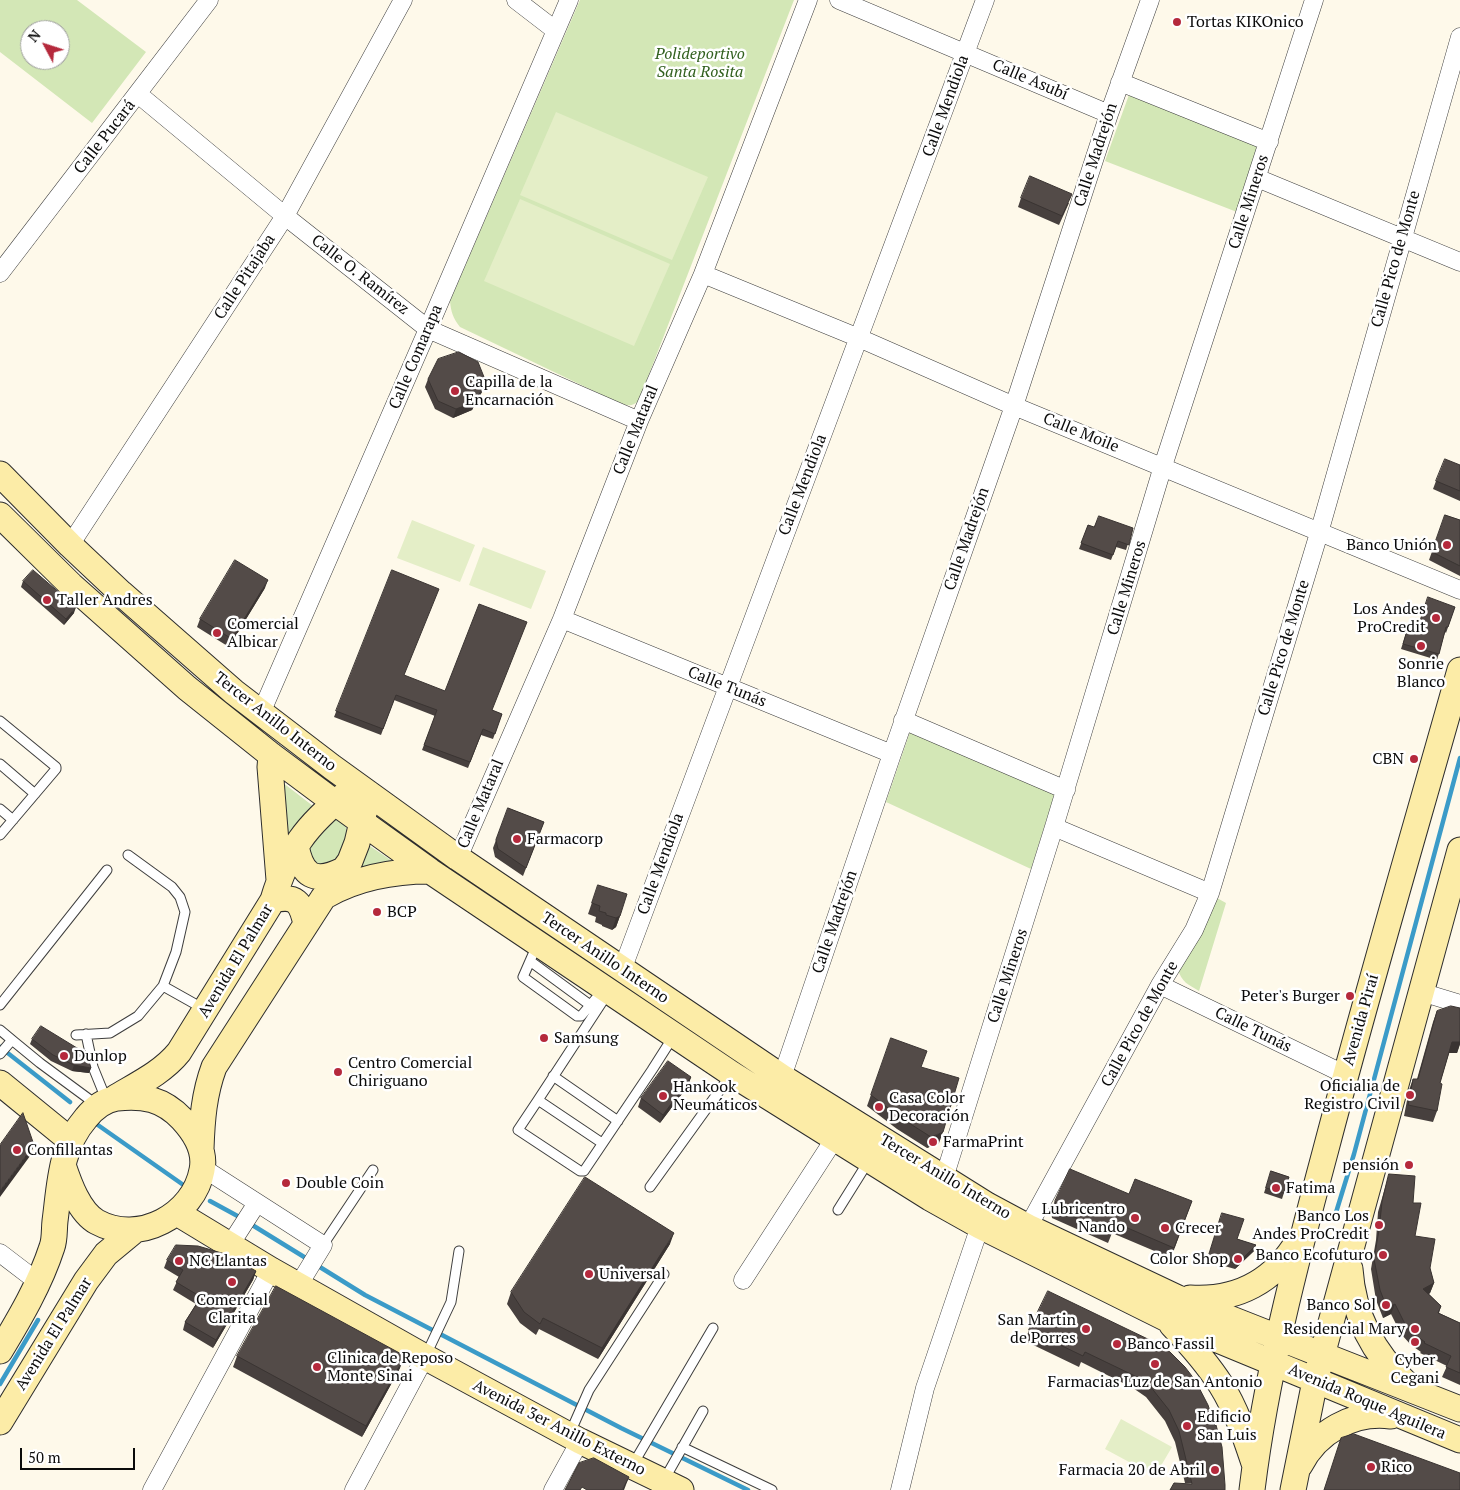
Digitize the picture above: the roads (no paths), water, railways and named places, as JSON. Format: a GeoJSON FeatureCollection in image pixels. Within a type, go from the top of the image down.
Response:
{"type":"FeatureCollection","features":[{"type":"Feature","properties":{"kind":"main road","name":"Tercer Anillo Interno"},"geometry":{"type":"LineString","coordinates":[[0,474],[70,545],[121,593],[234,692],[261,713],[458,858],[782,1077],[937,1188],[984,1216],[1172,1308],[1279,1337]]}},
{"type":"Feature","properties":{"kind":"main road","name":"Tercer Anillo Interno"},"geometry":{"type":"LineString","coordinates":[[0,515],[71,585],[187,688],[271,755],[430,871],[534,952],[601,995],[674,1034],[732,1074],[870,1160],[937,1188]]}},
{"type":"Feature","properties":{"kind":"main road"},"geometry":{"type":"LineString","coordinates":[[19,534],[57,548],[63,549],[70,545]]}},
{"type":"Feature","properties":{"kind":"main road"},"geometry":{"type":"LineString","coordinates":[[71,585],[75,579],[85,575],[121,593]]}},
{"type":"Feature","properties":{"kind":"main road","name":"Avenida Piraí"},"geometry":{"type":"LineString","coordinates":[[1252,1490],[1279,1337],[1304,1230],[1346,1074],[1454,719],[1460,670]]}},
{"type":"Feature","properties":{"kind":"main road"},"geometry":{"type":"LineString","coordinates":[[187,688],[236,711],[252,714],[261,713]]}},
{"type":"Feature","properties":{"kind":"main road"},"geometry":{"type":"LineString","coordinates":[[271,755],[276,890],[299,904],[306,924]]}},
{"type":"Feature","properties":{"kind":"main road"},"geometry":{"type":"LineString","coordinates":[[63,1165],[70,1187],[82,1207],[96,1221],[114,1229],[135,1230],[161,1223],[178,1213],[197,1184],[202,1159],[203,1110],[207,1088],[214,1067],[323,898],[350,861],[362,822],[363,789]]}},
{"type":"Feature","properties":{"kind":"main road","name":"Avenida El Palmar"},"geometry":{"type":"LineString","coordinates":[[106,1102],[156,1073],[173,1060],[206,1010],[276,890],[304,832],[334,802],[363,789]]}},
{"type":"Feature","properties":{"kind":"main road"},"geometry":{"type":"LineString","coordinates":[[296,846],[303,868],[308,873],[325,876],[343,870]]}},
{"type":"Feature","properties":{"kind":"main road"},"geometry":{"type":"LineString","coordinates":[[1293,1488],[1322,1354],[1460,850]]}},
{"type":"Feature","properties":{"kind":"main road"},"geometry":{"type":"LineString","coordinates":[[323,898],[342,887],[361,880],[414,871],[430,871]]}},
{"type":"Feature","properties":{"kind":"main road"},"geometry":{"type":"LineString","coordinates":[[179,1052],[189,1062],[198,1067],[214,1067]]}},
{"type":"Feature","properties":{"kind":"main road"},"geometry":{"type":"LineString","coordinates":[[0,1083],[70,1140]]}},
{"type":"Feature","properties":{"kind":"main road"},"geometry":{"type":"LineString","coordinates":[[0,1351],[38,1282],[53,1244],[63,1165],[70,1140],[90,1112],[106,1102],[136,1096],[158,1101],[177,1114],[192,1129],[202,1159]]}},
{"type":"Feature","properties":{"kind":"main road","name":"Avenida 3er Anillo Externo"},"geometry":{"type":"LineString","coordinates":[[178,1213],[234,1239],[271,1270],[301,1281],[575,1433],[636,1460],[672,1480]]}},
{"type":"Feature","properties":{"kind":"main road","name":"Tercer Anillo Interno"},"geometry":{"type":"LineString","coordinates":[[984,1216],[1028,1227],[1274,1363]]}},
{"type":"Feature","properties":{"kind":"main road","name":"Avenida El Palmar"},"geometry":{"type":"LineString","coordinates":[[0,1422],[86,1280],[106,1254],[135,1230]]}},
{"type":"Feature","properties":{"kind":"main road"},"geometry":{"type":"LineString","coordinates":[[1255,1465],[1241,1424],[1221,1386],[1196,1350],[1172,1308],[1239,1293],[1266,1278],[1288,1257],[1304,1230]]}},
{"type":"Feature","properties":{"kind":"main road"},"geometry":{"type":"LineString","coordinates":[[1349,1257],[1350,1283],[1356,1308],[1366,1332],[1379,1354],[1395,1374],[1414,1391]]}},
{"type":"Feature","properties":{"kind":"main road","name":"Avenida Roque Aguilera"},"geometry":{"type":"LineString","coordinates":[[1279,1337],[1460,1409]]}},
{"type":"Feature","properties":{"kind":"main road","name":"Avenida Roque Aguilera"},"geometry":{"type":"LineString","coordinates":[[1274,1363],[1460,1440]]}},
{"type":"Feature","properties":{"kind":"main road"},"geometry":{"type":"LineString","coordinates":[[1293,1488],[1301,1464],[1310,1450],[1315,1443],[1334,1428],[1356,1418],[1380,1415],[1404,1418]]}},
{"type":"Feature","properties":{"kind":"street","name":"Calle Pucará"},"geometry":{"type":"LineString","coordinates":[[0,274],[209,0]]}},
{"type":"Feature","properties":{"kind":"street","name":"Calle Pitajaba"},"geometry":{"type":"LineString","coordinates":[[70,545],[285,216],[404,0]]}},
{"type":"Feature","properties":{"kind":"street"},"geometry":{"type":"LineString","coordinates":[[516,0],[555,30]]}},
{"type":"Feature","properties":{"kind":"street","name":"Calle Comarapa"},"geometry":{"type":"LineString","coordinates":[[261,713],[428,329],[568,0]]}},
{"type":"Feature","properties":{"kind":"street","name":"Calle Mataral"},"geometry":{"type":"LineString","coordinates":[[458,858],[562,619],[639,421],[703,274],[808,0]]}},
{"type":"Feature","properties":{"kind":"street","name":"Calle Asubí"},"geometry":{"type":"LineString","coordinates":[[839,0],[1109,114]]}},
{"type":"Feature","properties":{"kind":"street","name":"Calle Mendiola"},"geometry":{"type":"LineString","coordinates":[[622,970],[726,686],[859,338],[985,0]]}},
{"type":"Feature","properties":{"kind":"street","name":"Calle Madrejón"},"geometry":{"type":"LineString","coordinates":[[782,1077],[892,754],[1014,406],[1109,114],[1150,0]]}},
{"type":"Feature","properties":{"kind":"street","name":"Calle Mineros"},"geometry":{"type":"LineString","coordinates":[[937,1188],[1066,790],[1164,466],[1314,0]]}},
{"type":"Feature","properties":{"kind":"street","name":"Calle Pico de Monte"},"geometry":{"type":"LineString","coordinates":[[1028,1227],[1160,985],[1194,930],[1210,893],[1319,533],[1460,37]]}},
{"type":"Feature","properties":{"kind":"street"},"geometry":{"type":"LineString","coordinates":[[1120,82],[1269,142]]}},
{"type":"Feature","properties":{"kind":"street","name":"Calle O. Ramírez"},"geometry":{"type":"LineString","coordinates":[[138,94],[285,216],[428,329],[639,421]]}},
{"type":"Feature","properties":{"kind":"street"},"geometry":{"type":"LineString","coordinates":[[1257,178],[1460,262]]}},
{"type":"Feature","properties":{"kind":"street","name":"Calle Moile"},"geometry":{"type":"LineString","coordinates":[[703,274],[859,338],[1014,406],[1164,466],[1319,533],[1460,590]]}},
{"type":"Feature","properties":{"kind":"street","name":"Calle Tunás"},"geometry":{"type":"LineString","coordinates":[[562,619],[892,754]]}},
{"type":"Feature","properties":{"kind":"street"},"geometry":{"type":"LineString","coordinates":[[904,720],[1066,790]]}},
{"type":"Feature","properties":{"kind":"street"},"geometry":{"type":"LineString","coordinates":[[1054,827],[1210,893]]}},
{"type":"Feature","properties":{"kind":"street","name":"Calle Tunás"},"geometry":{"type":"LineString","coordinates":[[1160,985],[1346,1074]]}},
{"type":"Feature","properties":{"kind":"street"},"geometry":{"type":"LineString","coordinates":[[1421,992],[1460,1004]]}},
{"type":"Feature","properties":{"kind":"street"},"geometry":{"type":"LineString","coordinates":[[732,1074],[757,1083],[770,1082],[782,1077],[787,1100],[803,1118]]}},
{"type":"Feature","properties":{"kind":"street"},"geometry":{"type":"LineString","coordinates":[[743,1280],[835,1138]]}},
{"type":"Feature","properties":{"kind":"street"},"geometry":{"type":"LineString","coordinates":[[202,1159],[253,1210],[320,1251],[301,1281]]}},
{"type":"Feature","properties":{"kind":"street"},"geometry":{"type":"LineString","coordinates":[[234,1239],[253,1210]]}},
{"type":"Feature","properties":{"kind":"street"},"geometry":{"type":"LineString","coordinates":[[900,1490],[925,1388],[984,1216]]}},
{"type":"Feature","properties":{"kind":"street"},"geometry":{"type":"LineString","coordinates":[[0,1253],[38,1282]]}},
{"type":"Feature","properties":{"kind":"street"},"geometry":{"type":"LineString","coordinates":[[152,1490],[271,1270]]}},
{"type":"Feature","properties":{"kind":"street"},"geometry":{"type":"LineString","coordinates":[[354,1490],[428,1351]]}},
{"type":"Feature","properties":{"kind":"street"},"geometry":{"type":"LineString","coordinates":[[553,1490],[575,1433]]}},
{"type":"Feature","properties":{"kind":"lane"},"geometry":{"type":"LineString","coordinates":[[0,720],[56,767],[56,770],[0,835]]}},
{"type":"Feature","properties":{"kind":"lane"},"geometry":{"type":"LineString","coordinates":[[0,764],[35,794]]}},
{"type":"Feature","properties":{"kind":"lane"},"geometry":{"type":"LineString","coordinates":[[0,809],[13,820]]}},
{"type":"Feature","properties":{"kind":"lane"},"geometry":{"type":"LineString","coordinates":[[106,1102],[81,1035],[110,1033],[138,1016],[163,986],[176,952],[184,912],[180,897],[172,887],[128,855]]}},
{"type":"Feature","properties":{"kind":"lane"},"geometry":{"type":"LineString","coordinates":[[0,1006],[107,870]]}},
{"type":"Feature","properties":{"kind":"lane"},"geometry":{"type":"LineString","coordinates":[[534,952],[523,975],[524,978],[579,1017],[601,995]]}},
{"type":"Feature","properties":{"kind":"lane"},"geometry":{"type":"LineString","coordinates":[[163,986],[206,1010]]}},
{"type":"Feature","properties":{"kind":"lane"},"geometry":{"type":"LineString","coordinates":[[601,995],[553,1076],[518,1128],[519,1132],[582,1172],[618,1121],[674,1034]]}},
{"type":"Feature","properties":{"kind":"lane"},"geometry":{"type":"LineString","coordinates":[[0,1030],[10,1042],[40,1063],[106,1102]]}},
{"type":"Feature","properties":{"kind":"lane"},"geometry":{"type":"LineString","coordinates":[[0,1054],[10,1042]]}},
{"type":"Feature","properties":{"kind":"lane"},"geometry":{"type":"LineString","coordinates":[[650,1187],[732,1074]]}},
{"type":"Feature","properties":{"kind":"lane"},"geometry":{"type":"LineString","coordinates":[[553,1076],[618,1121]]}},
{"type":"Feature","properties":{"kind":"lane"},"geometry":{"type":"LineString","coordinates":[[538,1100],[602,1143]]}},
{"type":"Feature","properties":{"kind":"lane"},"geometry":{"type":"LineString","coordinates":[[838,1210],[870,1160]]}},
{"type":"Feature","properties":{"kind":"lane"},"geometry":{"type":"LineString","coordinates":[[320,1251],[373,1170]]}},
{"type":"Feature","properties":{"kind":"lane"},"geometry":{"type":"LineString","coordinates":[[428,1351],[450,1302],[459,1251]]}},
{"type":"Feature","properties":{"kind":"lane"},"geometry":{"type":"LineString","coordinates":[[575,1433],[589,1390],[664,1274]]}},
{"type":"Feature","properties":{"kind":"lane"},"geometry":{"type":"LineString","coordinates":[[636,1460],[713,1328]]}},
{"type":"Feature","properties":{"kind":"lane"},"geometry":{"type":"LineString","coordinates":[[672,1480],[681,1449],[703,1411]]}},
{"type":"Feature","properties":{"kind":"lane"},"geometry":{"type":"LineString","coordinates":[[681,1449],[772,1490]]}},
{"type":"Feature","properties":{"kind":"waterway"},"geometry":{"type":"LineString","coordinates":[[1334,1219],[1354,1154],[1460,758]]}},
{"type":"Feature","properties":{"kind":"waterway"},"geometry":{"type":"LineString","coordinates":[[0,1047],[70,1102]]}},
{"type":"Feature","properties":{"kind":"waterway"},"geometry":{"type":"LineString","coordinates":[[95,1123],[182,1184]]}},
{"type":"Feature","properties":{"kind":"waterway"},"geometry":{"type":"LineString","coordinates":[[210,1201],[243,1219]]}},
{"type":"Feature","properties":{"kind":"waterway"},"geometry":{"type":"LineString","coordinates":[[249,1223],[309,1260]]}},
{"type":"Feature","properties":{"kind":"waterway"},"geometry":{"type":"LineString","coordinates":[[315,1264],[365,1295],[621,1428],[748,1490]]}},
{"type":"Feature","properties":{"kind":"waterway"},"geometry":{"type":"LineString","coordinates":[[0,1384],[38,1320]]}},
{"type":"Feature","properties":{"kind":"place","name":"Tortas KIKOnico"},"geometry":{"type":"Point","coordinates":[1177,22]}},
{"type":"Feature","properties":{"kind":"place","name":"Capilla de la Encarnación"},"geometry":{"type":"Point","coordinates":[455,391]}},
{"type":"Feature","properties":{"kind":"place","name":"Banco Unión"},"geometry":{"type":"Point","coordinates":[1447,545]}},
{"type":"Feature","properties":{"kind":"place","name":"Taller Andres"},"geometry":{"type":"Point","coordinates":[47,600]}},
{"type":"Feature","properties":{"kind":"place","name":"Los Andes ProCredit"},"geometry":{"type":"Point","coordinates":[1436,618]}},
{"type":"Feature","properties":{"kind":"place","name":"Comercial Albicar"},"geometry":{"type":"Point","coordinates":[217,633]}},
{"type":"Feature","properties":{"kind":"place","name":"Sonrie Blanco"},"geometry":{"type":"Point","coordinates":[1421,646]}},
{"type":"Feature","properties":{"kind":"place","name":"CBN"},"geometry":{"type":"Point","coordinates":[1414,759]}},
{"type":"Feature","properties":{"kind":"place","name":"Farmacorp"},"geometry":{"type":"Point","coordinates":[517,839]}},
{"type":"Feature","properties":{"kind":"place","name":"BCP"},"geometry":{"type":"Point","coordinates":[377,912]}},
{"type":"Feature","properties":{"kind":"place","name":"Peter's Burger"},"geometry":{"type":"Point","coordinates":[1350,996]}},
{"type":"Feature","properties":{"kind":"place","name":"Samsung"},"geometry":{"type":"Point","coordinates":[544,1038]}},
{"type":"Feature","properties":{"kind":"place","name":"Dunlop"},"geometry":{"type":"Point","coordinates":[64,1056]}},
{"type":"Feature","properties":{"kind":"place","name":"Centro Comercial Chiriguano"},"geometry":{"type":"Point","coordinates":[338,1072]}},
{"type":"Feature","properties":{"kind":"place","name":"Oficialia de Registro Civil"},"geometry":{"type":"Point","coordinates":[1410,1095]}},
{"type":"Feature","properties":{"kind":"place","name":"Hankook Neumáticos"},"geometry":{"type":"Point","coordinates":[663,1096]}},
{"type":"Feature","properties":{"kind":"place","name":"Casa Color Decoración"},"geometry":{"type":"Point","coordinates":[879,1107]}},
{"type":"Feature","properties":{"kind":"place","name":"FarmaPrint"},"geometry":{"type":"Point","coordinates":[933,1142]}},
{"type":"Feature","properties":{"kind":"place","name":"Confillantas"},"geometry":{"type":"Point","coordinates":[17,1150]}},
{"type":"Feature","properties":{"kind":"place","name":"pensión"},"geometry":{"type":"Point","coordinates":[1409,1165]}},
{"type":"Feature","properties":{"kind":"place","name":"Double Coin"},"geometry":{"type":"Point","coordinates":[286,1183]}},
{"type":"Feature","properties":{"kind":"place","name":"Fatima"},"geometry":{"type":"Point","coordinates":[1276,1188]}},
{"type":"Feature","properties":{"kind":"place","name":"Lubricentro Nando"},"geometry":{"type":"Point","coordinates":[1135,1218]}},
{"type":"Feature","properties":{"kind":"place","name":"Banco Los Andes ProCredit"},"geometry":{"type":"Point","coordinates":[1379,1225]}},
{"type":"Feature","properties":{"kind":"place","name":"Crecer"},"geometry":{"type":"Point","coordinates":[1165,1228]}},
{"type":"Feature","properties":{"kind":"place","name":"Banco Ecofuturo"},"geometry":{"type":"Point","coordinates":[1383,1255]}},
{"type":"Feature","properties":{"kind":"place","name":"Color Shop"},"geometry":{"type":"Point","coordinates":[1238,1259]}},
{"type":"Feature","properties":{"kind":"place","name":"NC Llantas"},"geometry":{"type":"Point","coordinates":[179,1261]}},
{"type":"Feature","properties":{"kind":"place","name":"Universal"},"geometry":{"type":"Point","coordinates":[589,1274]}},
{"type":"Feature","properties":{"kind":"place","name":"Comercial Clarita"},"geometry":{"type":"Point","coordinates":[232,1282]}},
{"type":"Feature","properties":{"kind":"place","name":"Banco Sol"},"geometry":{"type":"Point","coordinates":[1386,1305]}},
{"type":"Feature","properties":{"kind":"place","name":"San Martin de Porres"},"geometry":{"type":"Point","coordinates":[1086,1329]}},
{"type":"Feature","properties":{"kind":"place","name":"Residencial Mary"},"geometry":{"type":"Point","coordinates":[1415,1329]}},
{"type":"Feature","properties":{"kind":"place","name":"Cyber Cegani"},"geometry":{"type":"Point","coordinates":[1415,1342]}},
{"type":"Feature","properties":{"kind":"place","name":"Banco Fassil"},"geometry":{"type":"Point","coordinates":[1117,1344]}},
{"type":"Feature","properties":{"kind":"place","name":"Farmacias Luz de San Antonio"},"geometry":{"type":"Point","coordinates":[1155,1364]}},
{"type":"Feature","properties":{"kind":"place","name":"Clinica de Reposo Monte Sinai"},"geometry":{"type":"Point","coordinates":[317,1367]}},
{"type":"Feature","properties":{"kind":"place","name":"Edificio San Luis"},"geometry":{"type":"Point","coordinates":[1187,1426]}},
{"type":"Feature","properties":{"kind":"place","name":"Rico"},"geometry":{"type":"Point","coordinates":[1371,1467]}},
{"type":"Feature","properties":{"kind":"place","name":"Farmacia 20 de Abril"},"geometry":{"type":"Point","coordinates":[1215,1470]}},
{"type":"Feature","properties":{"kind":"park label","name":"Polideportivo Santa Rosita"},"geometry":{"type":"Point","coordinates":[700,63]}}]}
